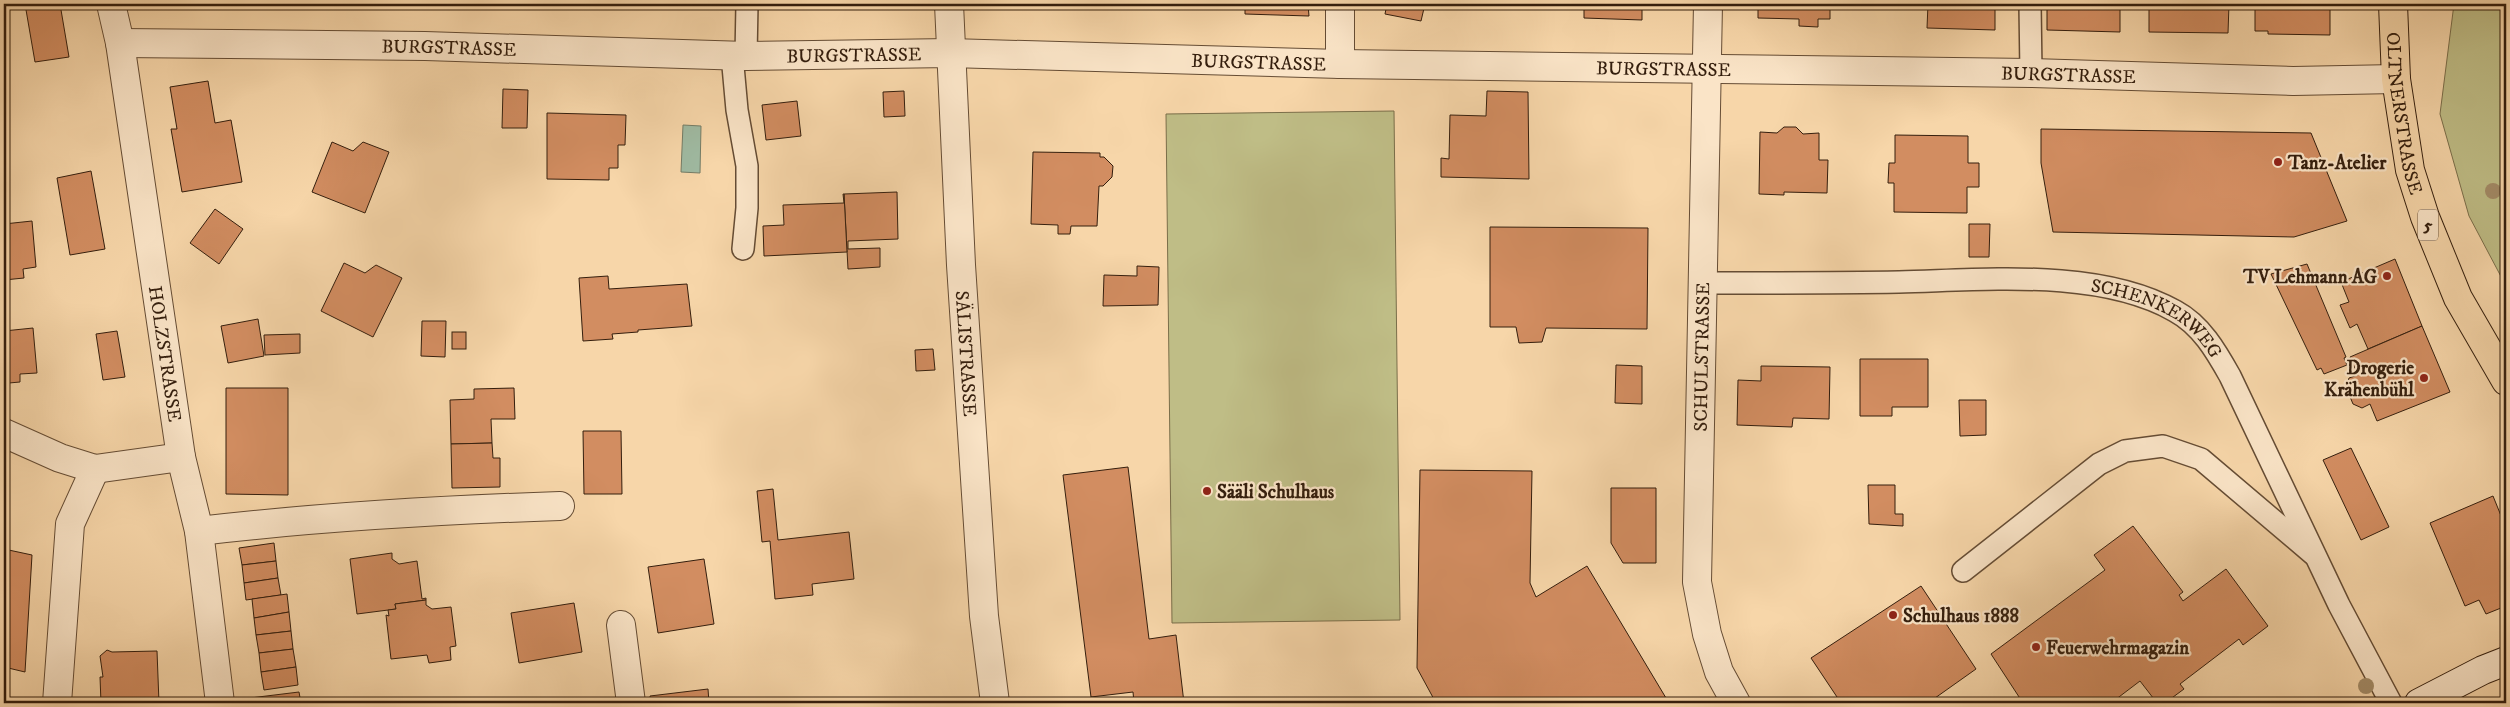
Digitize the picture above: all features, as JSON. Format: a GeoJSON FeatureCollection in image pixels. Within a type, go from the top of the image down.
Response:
{"type":"FeatureCollection","features":[{"type":"Feature","properties":{"kind":"main road","name":"OLTNERSTRASSE"},"geometry":{"type":"LineString","coordinates":[[2393,4],[2396,79],[2410,170],[2425,217],[2458,298],[2506,381]]}},
{"type":"Feature","properties":{"kind":"street","name":"HOLZSTRASSE"},"geometry":{"type":"LineString","coordinates":[[111,4],[120,43],[181,457],[199,531],[220,703]]}},
{"type":"Feature","properties":{"kind":"street","name":"SÄLISTRASSE"},"geometry":{"type":"LineString","coordinates":[[949,4],[950,53],[983,596],[995,703]]}},
{"type":"Feature","properties":{"kind":"street"},"geometry":{"type":"LineString","coordinates":[[1340,4],[1340,64]]}},
{"type":"Feature","properties":{"kind":"street","name":"SCHULSTRASSE"},"geometry":{"type":"LineString","coordinates":[[1708,4],[1697,582],[1707,634],[1719,672],[1736,703]]}},
{"type":"Feature","properties":{"kind":"street","name":"BURGSTRASSE"},"geometry":{"type":"LineString","coordinates":[[120,43],[425,46],[739,56],[950,53],[1340,64],[2031,73],[2293,81],[2396,79]]}},
{"type":"Feature","properties":{"kind":"street"},"geometry":{"type":"LineString","coordinates":[[4,433],[60,458],[95,469],[181,457]]}},
{"type":"Feature","properties":{"kind":"street"},"geometry":{"type":"LineString","coordinates":[[57,703],[70,524],[95,469]]}},
{"type":"Feature","properties":{"kind":"street"},"geometry":{"type":"LineString","coordinates":[[199,531],[299,519],[435,510],[560,506]]}},
{"type":"Feature","properties":{"kind":"street"},"geometry":{"type":"LineString","coordinates":[[621,624],[631,703]]}},
{"type":"Feature","properties":{"kind":"street"},"geometry":{"type":"LineString","coordinates":[[2419,703],[2482,670],[2506,661]]}},
{"type":"Feature","properties":{"kind":"lane"},"geometry":{"type":"LineString","coordinates":[[743,249],[747,208],[747,166],[737,110],[739,56],[747,4]]}},
{"type":"Feature","properties":{"kind":"lane"},"geometry":{"type":"LineString","coordinates":[[2030,4],[2031,73]]}},
{"type":"Feature","properties":{"kind":"lane","name":"SCHENKERWEG"},"geometry":{"type":"LineString","coordinates":[[1702,283],[2027,280],[2100,286],[2130,292],[2175,311],[2196,327],[2214,348],[2339,605],[2392,703]]}},
{"type":"Feature","properties":{"kind":"lane"},"geometry":{"type":"LineString","coordinates":[[1963,571],[2099,464],[2125,451],[2163,446],[2201,459],[2318,559]]}},
{"type":"Feature","properties":{"kind":"shaded area"},"geometry":{"type":"Polygon","coordinates":[[[2454,4],[2506,4],[2506,58],[2504,59],[2506,63],[2506,286],[2469,216],[2440,114],[2454,4]]]}},
{"type":"Feature","properties":{"kind":"shaded area"},"geometry":{"type":"Polygon","coordinates":[[[1394,111],[1400,620],[1172,623],[1166,114],[1394,111]]]}},
{"type":"Feature","properties":{"kind":"shaded area"},"geometry":{"type":"Polygon","coordinates":[[[683,125],[701,126],[700,173],[681,172],[683,125]]]}},
{"type":"Feature","properties":{"kind":"building"},"geometry":{"type":"Polygon","coordinates":[[[25,4],[60,4],[69,57],[35,62],[25,4]]]}},
{"type":"Feature","properties":{"kind":"building"},"geometry":{"type":"Polygon","coordinates":[[[791,4],[845,4],[845,5],[791,4]]]}},
{"type":"Feature","properties":{"kind":"building"},"geometry":{"type":"Polygon","coordinates":[[[1245,4],[1308,4],[1309,16],[1245,14],[1245,4]]]}},
{"type":"Feature","properties":{"kind":"building"},"geometry":{"type":"Polygon","coordinates":[[[1387,4],[1425,4],[1421,21],[1385,14],[1387,4]]]}},
{"type":"Feature","properties":{"kind":"building"},"geometry":{"type":"Polygon","coordinates":[[[1584,4],[1642,4],[1642,20],[1584,18],[1584,4]]]}},
{"type":"Feature","properties":{"kind":"building"},"geometry":{"type":"Polygon","coordinates":[[[1758,4],[1830,4],[1830,19],[1818,19],[1818,27],[1799,26],[1799,19],[1758,18],[1758,4]]]}},
{"type":"Feature","properties":{"kind":"building"},"geometry":{"type":"Polygon","coordinates":[[[1928,4],[1995,4],[1995,30],[1927,28],[1928,4]]]}},
{"type":"Feature","properties":{"kind":"building"},"geometry":{"type":"Polygon","coordinates":[[[2047,4],[2120,4],[2120,32],[2047,30],[2047,4]]]}},
{"type":"Feature","properties":{"kind":"building"},"geometry":{"type":"Polygon","coordinates":[[[2149,4],[2229,4],[2228,33],[2149,32],[2149,4]]]}},
{"type":"Feature","properties":{"kind":"building"},"geometry":{"type":"Polygon","coordinates":[[[2255,4],[2330,4],[2330,35],[2268,34],[2268,31],[2255,31],[2255,4]]]}},
{"type":"Feature","properties":{"kind":"building"},"geometry":{"type":"Polygon","coordinates":[[[208,81],[215,123],[231,120],[242,182],[182,192],[171,129],[177,129],[170,87],[208,81]]]}},
{"type":"Feature","properties":{"kind":"building"},"geometry":{"type":"Polygon","coordinates":[[[503,89],[528,90],[527,128],[502,128],[503,89]]]}},
{"type":"Feature","properties":{"kind":"building"},"geometry":{"type":"Polygon","coordinates":[[[904,91],[905,116],[884,117],[883,92],[904,91]]]}},
{"type":"Feature","properties":{"kind":"building"},"geometry":{"type":"Polygon","coordinates":[[[1487,91],[1528,92],[1529,179],[1441,177],[1441,158],[1449,159],[1450,115],[1486,116],[1487,91]]]}},
{"type":"Feature","properties":{"kind":"building"},"geometry":{"type":"Polygon","coordinates":[[[797,101],[801,136],[766,140],[762,105],[797,101]]]}},
{"type":"Feature","properties":{"kind":"building"},"geometry":{"type":"Polygon","coordinates":[[[547,113],[626,115],[625,145],[618,145],[618,168],[609,168],[609,180],[547,179],[547,113]]]}},
{"type":"Feature","properties":{"kind":"building"},"geometry":{"type":"Polygon","coordinates":[[[1784,127],[1796,127],[1803,134],[1819,133],[1819,160],[1828,160],[1827,193],[1784,192],[1784,195],[1759,194],[1760,132],[1777,133],[1784,127]]]}},
{"type":"Feature","properties":{"kind":"building"},"geometry":{"type":"Polygon","coordinates":[[[2041,129],[2311,133],[2347,221],[2294,237],[2053,232],[2041,163],[2041,129]]]}},
{"type":"Feature","properties":{"kind":"building"},"geometry":{"type":"Polygon","coordinates":[[[1895,135],[1968,136],[1968,163],[1979,163],[1979,187],[1967,187],[1967,213],[1894,212],[1894,183],[1888,183],[1889,163],[1895,163],[1895,135]]]}},
{"type":"Feature","properties":{"kind":"building"},"geometry":{"type":"Polygon","coordinates":[[[332,142],[353,151],[363,142],[389,152],[365,213],[312,192],[332,142]]]}},
{"type":"Feature","properties":{"kind":"building"},"geometry":{"type":"Polygon","coordinates":[[[1033,152],[1100,153],[1100,157],[1104,157],[1113,166],[1112,177],[1103,186],[1099,186],[1097,226],[1071,226],[1070,234],[1058,234],[1058,225],[1031,224],[1033,152]]]}},
{"type":"Feature","properties":{"kind":"building"},"geometry":{"type":"Polygon","coordinates":[[[91,171],[105,249],[70,255],[57,178],[91,171]]]}},
{"type":"Feature","properties":{"kind":"building"},"geometry":{"type":"Polygon","coordinates":[[[897,192],[898,239],[848,241],[848,249],[880,248],[880,267],[848,269],[844,194],[897,192]]]}},
{"type":"Feature","properties":{"kind":"building"},"geometry":{"type":"Polygon","coordinates":[[[844,194],[847,252],[764,256],[763,226],[784,225],[783,205],[844,203],[844,194]]]}},
{"type":"Feature","properties":{"kind":"building"},"geometry":{"type":"Polygon","coordinates":[[[215,209],[243,229],[219,264],[190,243],[215,209]]]}},
{"type":"Feature","properties":{"kind":"building"},"geometry":{"type":"Polygon","coordinates":[[[32,221],[36,267],[23,269],[24,278],[4,280],[4,224],[32,221]]]}},
{"type":"Feature","properties":{"kind":"building"},"geometry":{"type":"Polygon","coordinates":[[[1969,224],[1990,224],[1989,257],[1969,257],[1969,224]]]}},
{"type":"Feature","properties":{"kind":"building"},"geometry":{"type":"Polygon","coordinates":[[[1490,227],[1648,228],[1647,329],[1546,328],[1542,342],[1519,343],[1516,327],[1490,327],[1490,227]]]}},
{"type":"Feature","properties":{"kind":"building"},"geometry":{"type":"Polygon","coordinates":[[[2395,259],[2422,326],[2368,349],[2357,324],[2350,328],[2340,305],[2349,302],[2341,282],[2395,259]]]}},
{"type":"Feature","properties":{"kind":"building"},"geometry":{"type":"Polygon","coordinates":[[[344,263],[365,273],[376,265],[402,278],[373,337],[321,311],[344,263]]]}},
{"type":"Feature","properties":{"kind":"building"},"geometry":{"type":"Polygon","coordinates":[[[2307,264],[2346,357],[2344,358],[2347,365],[2324,374],[2321,368],[2317,370],[2271,274],[2307,264]]]}},
{"type":"Feature","properties":{"kind":"building"},"geometry":{"type":"Polygon","coordinates":[[[1137,266],[1159,267],[1158,305],[1103,306],[1104,275],[1137,276],[1137,266]]]}},
{"type":"Feature","properties":{"kind":"building"},"geometry":{"type":"Polygon","coordinates":[[[608,276],[609,289],[687,284],[692,326],[638,330],[638,332],[612,334],[613,339],[583,341],[579,278],[608,276]]]}},
{"type":"Feature","properties":{"kind":"building"},"geometry":{"type":"Polygon","coordinates":[[[258,319],[264,356],[228,363],[221,326],[258,319]]]}},
{"type":"Feature","properties":{"kind":"building"},"geometry":{"type":"Polygon","coordinates":[[[422,321],[446,321],[445,357],[421,356],[422,321]]]}},
{"type":"Feature","properties":{"kind":"building"},"geometry":{"type":"Polygon","coordinates":[[[2422,326],[2450,392],[2377,421],[2370,404],[2362,408],[2353,404],[2346,387],[2349,378],[2358,375],[2350,357],[2422,326]]]}},
{"type":"Feature","properties":{"kind":"building"},"geometry":{"type":"Polygon","coordinates":[[[33,328],[37,373],[20,374],[20,382],[9,383],[8,376],[4,376],[4,331],[33,328]]]}},
{"type":"Feature","properties":{"kind":"building"},"geometry":{"type":"Polygon","coordinates":[[[117,331],[125,377],[103,380],[96,334],[117,331]]]}},
{"type":"Feature","properties":{"kind":"building"},"geometry":{"type":"Polygon","coordinates":[[[452,332],[466,332],[466,349],[452,349],[452,332]]]}},
{"type":"Feature","properties":{"kind":"building"},"geometry":{"type":"Polygon","coordinates":[[[300,334],[300,353],[265,355],[264,335],[300,334]]]}},
{"type":"Feature","properties":{"kind":"building"},"geometry":{"type":"Polygon","coordinates":[[[933,349],[935,370],[916,371],[915,350],[933,349]]]}},
{"type":"Feature","properties":{"kind":"building"},"geometry":{"type":"Polygon","coordinates":[[[1860,359],[1928,359],[1928,407],[1892,407],[1892,416],[1860,416],[1860,359]]]}},
{"type":"Feature","properties":{"kind":"building"},"geometry":{"type":"Polygon","coordinates":[[[1616,365],[1642,366],[1642,404],[1615,403],[1616,365]]]}},
{"type":"Feature","properties":{"kind":"building"},"geometry":{"type":"Polygon","coordinates":[[[1761,366],[1830,367],[1829,419],[1793,418],[1792,427],[1737,425],[1738,380],[1761,381],[1761,366]]]}},
{"type":"Feature","properties":{"kind":"building"},"geometry":{"type":"Polygon","coordinates":[[[226,388],[288,388],[288,495],[226,494],[226,388]]]}},
{"type":"Feature","properties":{"kind":"building"},"geometry":{"type":"Polygon","coordinates":[[[514,388],[515,419],[491,419],[492,443],[451,444],[450,400],[474,399],[474,389],[514,388]]]}},
{"type":"Feature","properties":{"kind":"building"},"geometry":{"type":"Polygon","coordinates":[[[1959,400],[1986,400],[1986,435],[1960,436],[1959,400]]]}},
{"type":"Feature","properties":{"kind":"building"},"geometry":{"type":"Polygon","coordinates":[[[583,431],[621,431],[622,494],[584,494],[583,431]]]}},
{"type":"Feature","properties":{"kind":"building"},"geometry":{"type":"Polygon","coordinates":[[[492,443],[493,458],[500,458],[500,487],[452,488],[451,444],[492,443]]]}},
{"type":"Feature","properties":{"kind":"building"},"geometry":{"type":"Polygon","coordinates":[[[2351,448],[2389,527],[2361,540],[2323,460],[2351,448]]]}},
{"type":"Feature","properties":{"kind":"building"},"geometry":{"type":"Polygon","coordinates":[[[1128,467],[1149,639],[1176,635],[1184,703],[1134,703],[1133,692],[1091,697],[1063,475],[1128,467]]]}},
{"type":"Feature","properties":{"kind":"building"},"geometry":{"type":"Polygon","coordinates":[[[1420,470],[1532,471],[1530,583],[1536,597],[1587,566],[1669,703],[1436,703],[1417,668],[1420,470]]]}},
{"type":"Feature","properties":{"kind":"building"},"geometry":{"type":"Polygon","coordinates":[[[1868,485],[1895,485],[1895,514],[1903,514],[1903,526],[1869,524],[1868,485]]]}},
{"type":"Feature","properties":{"kind":"building"},"geometry":{"type":"Polygon","coordinates":[[[1611,488],[1656,488],[1656,563],[1623,563],[1611,543],[1611,488]]]}},
{"type":"Feature","properties":{"kind":"building"},"geometry":{"type":"Polygon","coordinates":[[[773,489],[778,540],[849,532],[854,579],[812,584],[813,595],[775,599],[770,541],[762,542],[757,491],[773,489]]]}},
{"type":"Feature","properties":{"kind":"building"},"geometry":{"type":"Polygon","coordinates":[[[2493,496],[2506,528],[2506,606],[2486,614],[2479,600],[2465,606],[2430,523],[2493,496]]]}},
{"type":"Feature","properties":{"kind":"building"},"geometry":{"type":"Polygon","coordinates":[[[2133,526],[2183,592],[2179,595],[2183,601],[2226,569],[2268,626],[2243,645],[2239,639],[2180,684],[2184,689],[2165,703],[2157,703],[2140,681],[2111,703],[2023,703],[1991,654],[2105,570],[2094,555],[2133,526]]]}},
{"type":"Feature","properties":{"kind":"building"},"geometry":{"type":"Polygon","coordinates":[[[274,543],[276,561],[242,565],[239,548],[274,543]]]}},
{"type":"Feature","properties":{"kind":"building"},"geometry":{"type":"Polygon","coordinates":[[[4,549],[32,555],[25,672],[4,667],[4,549]]]}},
{"type":"Feature","properties":{"kind":"building"},"geometry":{"type":"Polygon","coordinates":[[[392,553],[392,559],[399,564],[417,561],[422,599],[426,598],[426,600],[395,604],[396,609],[357,614],[350,559],[392,553]]]}},
{"type":"Feature","properties":{"kind":"building"},"geometry":{"type":"Polygon","coordinates":[[[704,559],[714,624],[658,633],[648,567],[704,559]]]}},
{"type":"Feature","properties":{"kind":"building"},"geometry":{"type":"Polygon","coordinates":[[[276,561],[278,578],[244,583],[242,565],[276,561]]]}},
{"type":"Feature","properties":{"kind":"building"},"geometry":{"type":"Polygon","coordinates":[[[278,578],[281,595],[246,600],[244,583],[278,578]]]}},
{"type":"Feature","properties":{"kind":"building"},"geometry":{"type":"Polygon","coordinates":[[[1921,586],[1976,669],[1928,703],[1841,703],[1811,658],[1921,586]]]}},
{"type":"Feature","properties":{"kind":"building"},"geometry":{"type":"Polygon","coordinates":[[[287,594],[289,612],[254,618],[252,599],[287,594]]]}},
{"type":"Feature","properties":{"kind":"building"},"geometry":{"type":"Polygon","coordinates":[[[426,600],[426,605],[432,609],[451,607],[456,646],[450,647],[451,660],[429,663],[427,655],[391,659],[386,615],[389,616],[388,610],[396,609],[395,604],[426,600]]]}},
{"type":"Feature","properties":{"kind":"building"},"geometry":{"type":"Polygon","coordinates":[[[574,603],[582,652],[519,663],[511,613],[574,603]]]}},
{"type":"Feature","properties":{"kind":"building"},"geometry":{"type":"Polygon","coordinates":[[[289,612],[291,631],[256,635],[254,618],[289,612]]]}},
{"type":"Feature","properties":{"kind":"building"},"geometry":{"type":"Polygon","coordinates":[[[291,631],[293,649],[259,653],[256,635],[291,631]]]}},
{"type":"Feature","properties":{"kind":"building"},"geometry":{"type":"Polygon","coordinates":[[[293,649],[296,667],[261,672],[259,653],[293,649]]]}},
{"type":"Feature","properties":{"kind":"building"},"geometry":{"type":"Polygon","coordinates":[[[107,650],[112,652],[157,651],[159,703],[101,703],[100,677],[103,677],[100,656],[107,650]]]}},
{"type":"Feature","properties":{"kind":"building"},"geometry":{"type":"Polygon","coordinates":[[[296,667],[298,685],[264,690],[261,672],[296,667]]]}},
{"type":"Feature","properties":{"kind":"building"},"geometry":{"type":"Polygon","coordinates":[[[708,689],[709,703],[651,703],[650,696],[708,689]]]}},
{"type":"Feature","properties":{"kind":"building"},"geometry":{"type":"Polygon","coordinates":[[[299,692],[301,703],[242,702],[242,699],[299,692]]]}},
{"type":"Feature","properties":{"kind":"place","name":"Tanz-Atelier"},"geometry":{"type":"Point","coordinates":[2278,162]}},
{"type":"Feature","properties":{"kind":"place","name":"TV Lehmann AG"},"geometry":{"type":"Point","coordinates":[2387,276]}},
{"type":"Feature","properties":{"kind":"place","name":"Drogerie Krähenbühl"},"geometry":{"type":"Point","coordinates":[2424,378]}},
{"type":"Feature","properties":{"kind":"place","name":"Sääli Schulhaus"},"geometry":{"type":"Point","coordinates":[1207,491]}},
{"type":"Feature","properties":{"kind":"place","name":"Schulhaus 1888"},"geometry":{"type":"Point","coordinates":[1893,615]}},
{"type":"Feature","properties":{"kind":"place","name":"Feuerwehrmagazin"},"geometry":{"type":"Point","coordinates":[2036,647]}}]}
